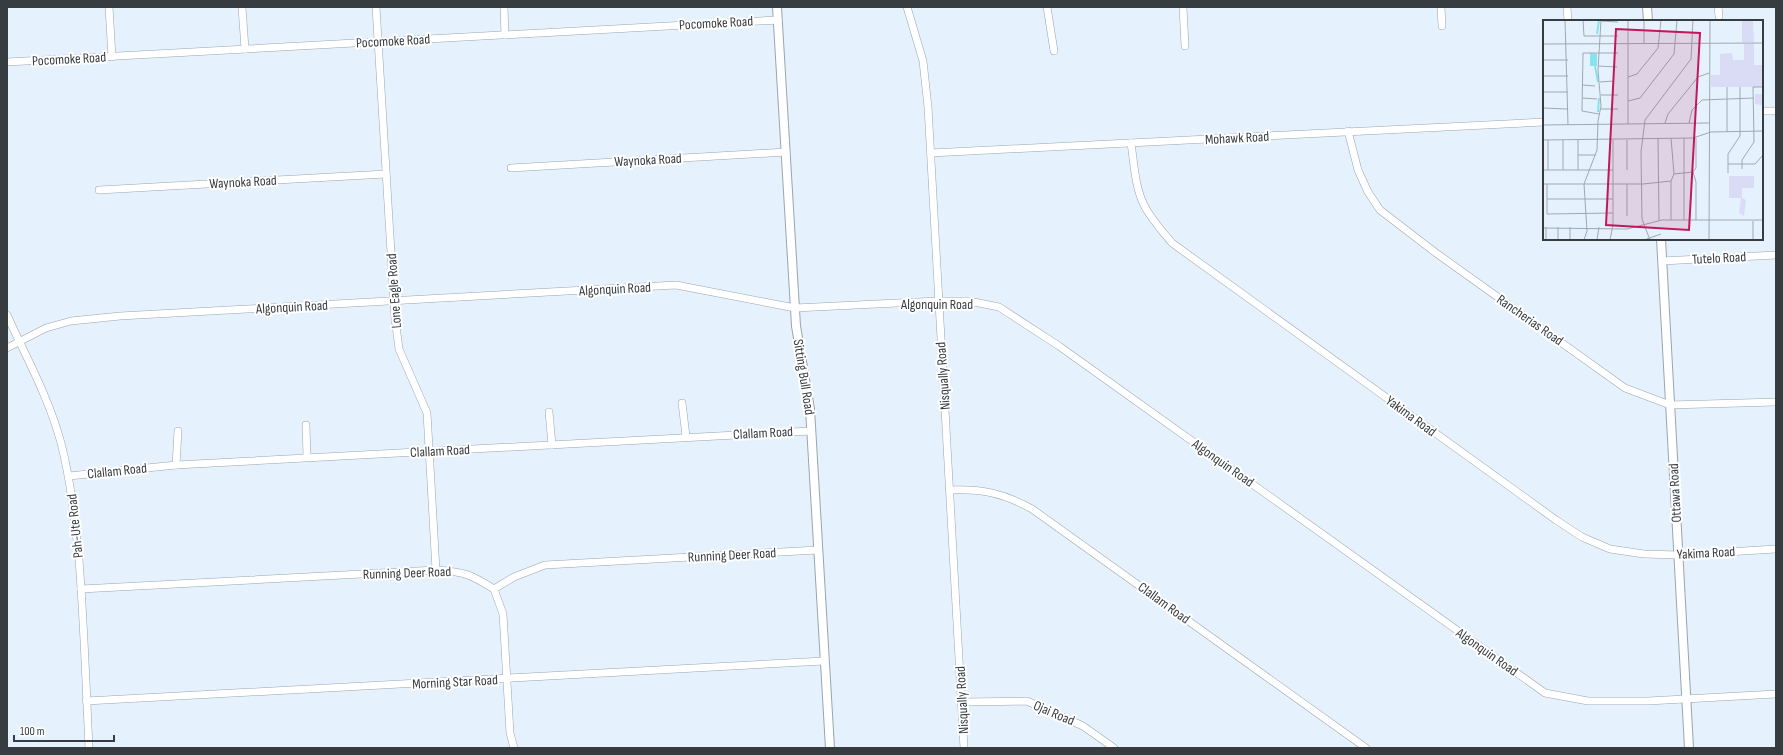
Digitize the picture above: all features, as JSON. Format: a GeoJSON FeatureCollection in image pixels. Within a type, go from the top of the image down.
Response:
{"type":"FeatureCollection","features":[{"type":"Feature","properties":{"kind":"street"},"geometry":{"type":"LineString","coordinates":[[109,7],[112,57]]}},
{"type":"Feature","properties":{"kind":"street"},"geometry":{"type":"LineString","coordinates":[[242,7],[244,49]]}},
{"type":"Feature","properties":{"kind":"street","name":"Lone Eagle Road"},"geometry":{"type":"LineString","coordinates":[[376,7],[394,301],[399,348],[426,413],[430,452],[436,570]]}},
{"type":"Feature","properties":{"kind":"street"},"geometry":{"type":"LineString","coordinates":[[504,7],[506,34]]}},
{"type":"Feature","properties":{"kind":"street","name":"Sitting Bull Road"},"geometry":{"type":"LineString","coordinates":[[777,7],[796,326],[809,402],[830,748]]}},
{"type":"Feature","properties":{"kind":"street","name":"Nisqually Road"},"geometry":{"type":"LineString","coordinates":[[908,7],[923,61],[931,153],[938,301],[964,748]]}},
{"type":"Feature","properties":{"kind":"street"},"geometry":{"type":"LineString","coordinates":[[1047,7],[1054,51]]}},
{"type":"Feature","properties":{"kind":"street"},"geometry":{"type":"LineString","coordinates":[[1183,7],[1185,46]]}},
{"type":"Feature","properties":{"kind":"street"},"geometry":{"type":"LineString","coordinates":[[1441,7],[1442,26]]}},
{"type":"Feature","properties":{"kind":"street"},"geometry":{"type":"LineString","coordinates":[[1567,7],[1568,20]]}},
{"type":"Feature","properties":{"kind":"street"},"geometry":{"type":"LineString","coordinates":[[1647,7],[1648,20]]}},
{"type":"Feature","properties":{"kind":"street"},"geometry":{"type":"LineString","coordinates":[[1718,7],[1719,16]]}},
{"type":"Feature","properties":{"kind":"street","name":"Pocomoke Road"},"geometry":{"type":"LineString","coordinates":[[7,62],[778,20]]}},
{"type":"Feature","properties":{"kind":"street"},"geometry":{"type":"LineString","coordinates":[[1763,111],[1776,111]]}},
{"type":"Feature","properties":{"kind":"street","name":"Mohawk Road"},"geometry":{"type":"LineString","coordinates":[[931,153],[1543,122]]}},
{"type":"Feature","properties":{"kind":"street","name":"Rancherias Road"},"geometry":{"type":"LineString","coordinates":[[1348,132],[1361,176],[1368,192],[1380,210],[1436,253],[1625,388],[1670,406],[1776,402]]}},
{"type":"Feature","properties":{"kind":"street","name":"Yakima Road"},"geometry":{"type":"LineString","coordinates":[[1131,144],[1136,179],[1144,204],[1157,226],[1172,243],[1556,520],[1582,537],[1610,549],[1644,554],[1678,555],[1776,549]]}},
{"type":"Feature","properties":{"kind":"street","name":"Waynoka Road"},"geometry":{"type":"LineString","coordinates":[[511,168],[786,152]]}},
{"type":"Feature","properties":{"kind":"street","name":"Waynoka Road"},"geometry":{"type":"LineString","coordinates":[[99,190],[386,174]]}},
{"type":"Feature","properties":{"kind":"street","name":"Ottawa Road"},"geometry":{"type":"LineString","coordinates":[[1661,240],[1689,748]]}},
{"type":"Feature","properties":{"kind":"street","name":"Tutelo Road"},"geometry":{"type":"LineString","coordinates":[[1662,261],[1776,255]]}},
{"type":"Feature","properties":{"kind":"street","name":"Algonquin Road"},"geometry":{"type":"LineString","coordinates":[[7,348],[46,328],[71,321],[127,316],[676,285],[795,308],[938,301],[969,302],[999,307],[1060,346],[1545,693],[1588,701],[1686,699],[1776,694]]}},
{"type":"Feature","properties":{"kind":"street","name":"Pah-Ute Road"},"geometry":{"type":"LineString","coordinates":[[7,315],[49,406],[61,443],[69,476],[74,508],[81,589],[89,748]]}},
{"type":"Feature","properties":{"kind":"street"},"geometry":{"type":"LineString","coordinates":[[682,403],[686,436]]}},
{"type":"Feature","properties":{"kind":"street"},"geometry":{"type":"LineString","coordinates":[[549,412],[552,445]]}},
{"type":"Feature","properties":{"kind":"street"},"geometry":{"type":"LineString","coordinates":[[306,425],[307,457]]}},
{"type":"Feature","properties":{"kind":"street"},"geometry":{"type":"LineString","coordinates":[[176,465],[178,431]]}},
{"type":"Feature","properties":{"kind":"street","name":"Clallam Road"},"geometry":{"type":"LineString","coordinates":[[69,476],[176,465],[307,457],[430,452],[686,436],[811,431]]}},
{"type":"Feature","properties":{"kind":"street","name":"Clallam Road"},"geometry":{"type":"LineString","coordinates":[[950,490],[970,489],[990,492],[1012,498],[1032,508],[1366,748]]}},
{"type":"Feature","properties":{"kind":"street","name":"Running Deer Road"},"geometry":{"type":"LineString","coordinates":[[81,589],[436,570],[456,571],[471,575],[494,590],[514,577],[545,565],[818,550]]}},
{"type":"Feature","properties":{"kind":"street"},"geometry":{"type":"LineString","coordinates":[[494,590],[504,614],[510,733],[514,748]]}},
{"type":"Feature","properties":{"kind":"street","name":"Morning Star Road"},"geometry":{"type":"LineString","coordinates":[[86,701],[824,661]]}},
{"type":"Feature","properties":{"kind":"street","name":"Ojai Road"},"geometry":{"type":"LineString","coordinates":[[962,702],[1027,702],[1083,726],[1114,748]]}}]}
